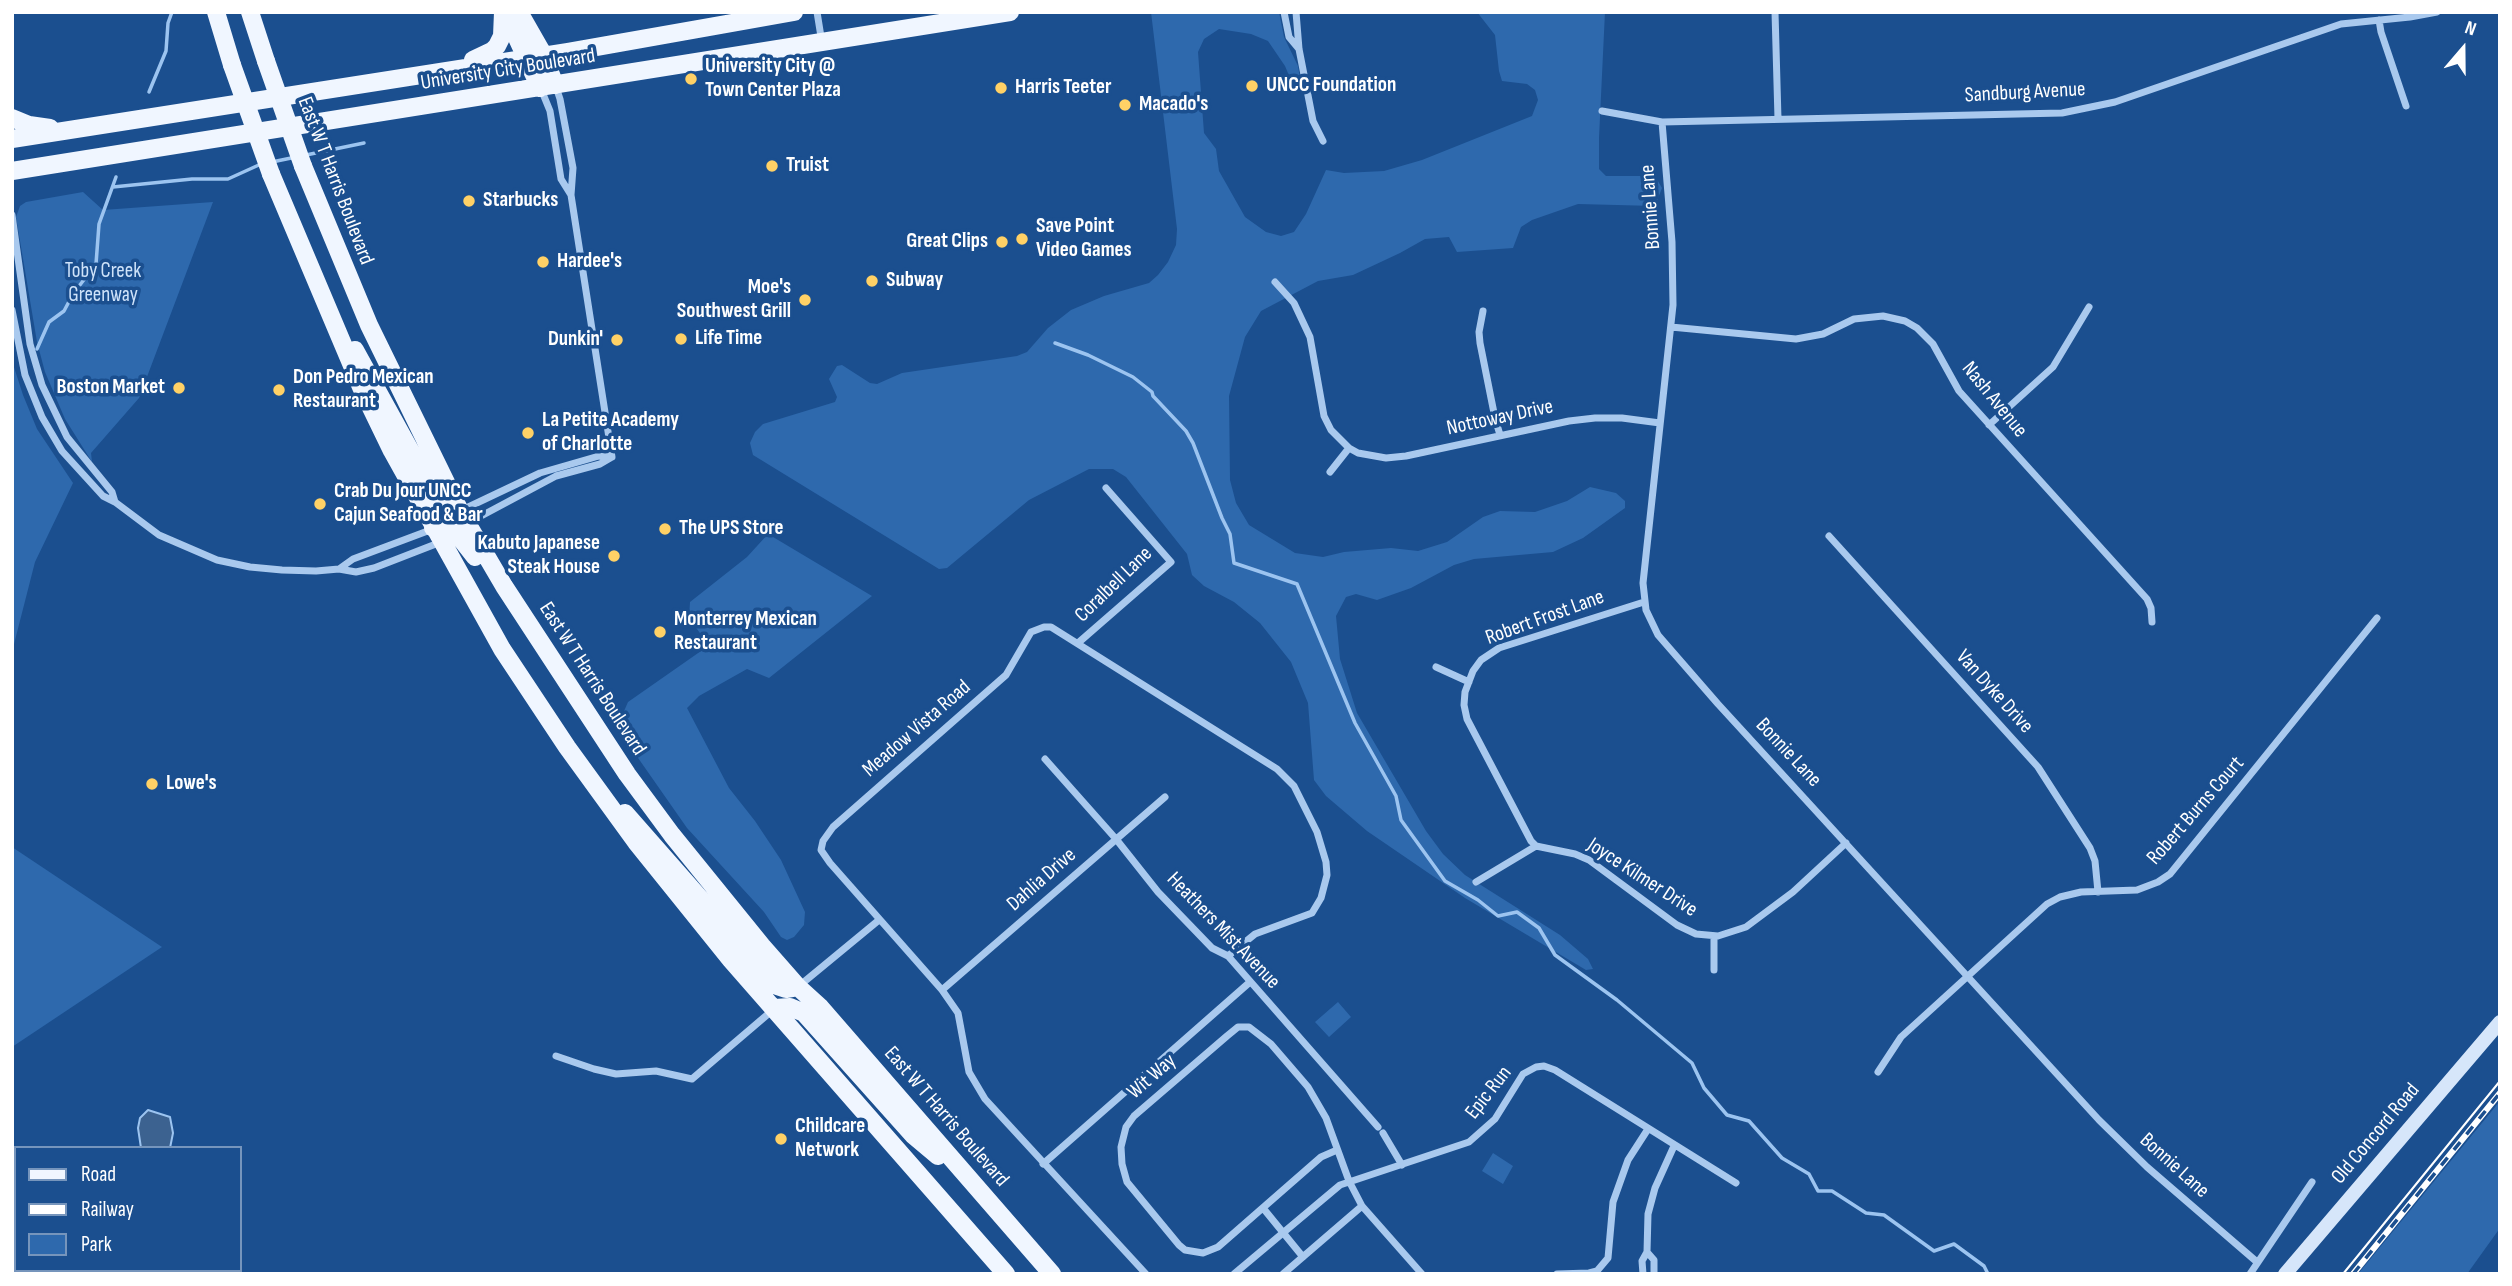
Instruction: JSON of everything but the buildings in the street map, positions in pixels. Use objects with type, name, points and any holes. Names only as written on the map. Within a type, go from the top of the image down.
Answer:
[{"type":"main road","points":[[216,12],[271,174],[361,387],[437,535],[502,649],[592,782],[695,917],[1006,1274]]},
{"type":"main road","name":"East W T Harris Boulevard","points":[[250,12],[303,166],[369,325],[463,516],[504,586],[627,774],[672,835],[798,987],[820,1007],[1052,1274]]},
{"type":"main road","points":[[259,12],[266,61]]},
{"type":"main road","points":[[504,12],[536,56]]},
{"type":"main road","points":[[440,71],[492,51],[502,36],[504,12]]},
{"type":"main road","points":[[519,12],[548,87]]},
{"type":"main road","name":"University City Boulevard","points":[[12,139],[794,12]]},
{"type":"main road","name":"University City Boulevard","points":[[12,171],[1010,12]]},
{"type":"main road","points":[[12,118],[29,125],[71,130]]},
{"type":"main road","points":[[328,310],[366,369],[442,508],[450,516],[463,516]]},
{"type":"main road","points":[[437,535],[446,528],[462,538],[518,627],[555,666]]},
{"type":"main road","points":[[592,782],[636,824],[777,986],[786,989],[798,987]]},
{"type":"main road","points":[[775,1008],[790,1006],[804,1013],[913,1135],[975,1185]]},
{"type":"street","points":[[817,12],[822,44]]},
{"type":"street","points":[[1284,12],[1289,37],[1299,49]]},
{"type":"street","points":[[1296,12],[1299,49],[1313,124],[1323,141]]},
{"type":"street","points":[[1774,12],[1778,119]]},
{"type":"street","name":"Sandburg Avenue","points":[[1602,111],[1662,122],[2076,111],[2115,102],[2341,24],[2437,12]]},
{"type":"street","points":[[2379,20],[2406,106]]},
{"type":"street","points":[[548,87],[561,179],[571,195]]},
{"type":"street","points":[[548,87],[560,99],[573,168],[571,195],[612,457]]},
{"type":"street","name":"Bonnie Lane","points":[[1662,122],[1673,263],[1671,327],[1644,562],[1644,602],[1662,642],[2119,1141],[2257,1262]]},
{"type":"street","points":[[12,215],[30,344],[42,385],[67,437],[87,465],[112,492],[115,502]]},
{"type":"street","points":[[1275,282],[1294,303],[1303,320],[1312,346],[1324,416],[1331,430],[1349,448],[1330,472]]},
{"type":"street","points":[[1989,425],[2053,367],[2089,307]]},
{"type":"street","points":[[12,310],[25,375],[42,417],[62,451],[95,490],[159,534],[218,560],[250,567],[316,571],[362,571],[437,535]]},
{"type":"street","points":[[1483,311],[1480,342],[1500,435]]},
{"type":"street","name":"Nash Avenue","points":[[1671,327],[1796,339],[1823,334],[1854,319],[1868,316],[1898,319],[1917,328],[1933,344],[1959,391],[2147,599],[2152,622]]},
{"type":"street","name":"Nottoway Drive","points":[[1349,448],[1359,453],[1386,458],[1569,421],[1622,418],[1660,423]]},
{"type":"street","points":[[463,516],[540,473],[599,456],[612,457]]},
{"type":"street","points":[[463,516],[483,515],[556,477],[600,464],[612,457]]},
{"type":"street","name":"Coralbell Lane","points":[[1078,643],[1171,562],[1106,488]]},
{"type":"street","points":[[339,569],[353,559],[437,535]]},
{"type":"street","name":"Van Dyke Drive","points":[[1829,536],[2038,766],[2090,848],[2097,868],[2098,892]]},
{"type":"street","name":"Robert Frost Lane","points":[[1469,682],[1481,660],[1499,648],[1644,602]]},
{"type":"street","name":"Robert Burns Court","points":[[1878,1072],[1901,1037],[2047,904],[2067,895],[2137,890],[2170,874],[2377,618]]},
{"type":"street","name":"Meadow Vista Road","points":[[1146,1274],[1043,1164],[975,1086],[963,1049],[958,1013],[942,990],[821,850],[822,841],[831,830],[1006,675],[1031,632],[1044,626],[1051,627],[1277,769],[1294,786],[1300,797],[1317,832],[1326,862],[1327,875],[1321,898],[1312,912],[1255,934],[1228,956]]},
{"type":"street","points":[[1436,667],[1469,682],[1464,705],[1469,725],[1536,846],[1476,882]]},
{"type":"street","name":"Heathers Mist Avenue","points":[[1045,758],[1166,901],[1212,948],[1228,956],[1381,1130],[1402,1165]]},
{"type":"street","name":"Dahlia Drive","points":[[942,990],[1165,797]]},
{"type":"street","name":"Joyce Kilmer Drive","points":[[1536,846],[1575,854],[1589,860],[1677,925],[1696,934],[1714,936],[1746,927],[1793,892],[1846,843]]},
{"type":"street","points":[[798,987],[879,920]]},
{"type":"street","name":"Joyce Kilmer Drive","points":[[1714,936],[1714,970]]},
{"type":"street","points":[[1043,1164],[1250,982]]},
{"type":"street","points":[[556,1056],[616,1074],[656,1071],[692,1079],[775,1008]]},
{"type":"street","name":"Old Concord Road","points":[[2285,1274],[2500,1022]]},
{"type":"street","name":"Wit Way","points":[[1337,1150],[1321,1157],[1219,1247],[1203,1252],[1185,1250],[1127,1182],[1121,1147],[1126,1128],[1134,1116],[1227,1035],[1238,1027],[1249,1027],[1271,1045],[1308,1087],[1326,1118],[1349,1181],[1362,1206],[1422,1274]]},
{"type":"street","name":"Epic Run","points":[[1234,1274],[1339,1185],[1475,1138],[1495,1119],[1523,1074],[1536,1067],[1544,1066],[1555,1070],[1736,1183]]},
{"type":"street","points":[[1557,1274],[1597,1271],[1608,1258],[1613,1202],[1628,1160],[1648,1129]]},
{"type":"street","points":[[1647,1252],[1654,1260],[1654,1272],[1643,1272],[1642,1261],[1647,1252],[1648,1214],[1655,1188],[1674,1146]]},
{"type":"street","points":[[2250,1274],[2312,1182]]},
{"type":"street","points":[[1283,1274],[1362,1206]]},
{"type":"street","points":[[1262,1208],[1303,1257]]},
{"type":"green space","points":[[1151,12],[1279,12],[1284,37],[1298,66],[1302,90],[1295,90],[1285,66],[1268,41],[1251,34],[1219,29],[1204,39],[1198,52],[1204,133],[1216,149],[1219,171],[1245,217],[1266,232],[1281,236],[1294,232],[1306,214],[1326,170],[1344,173],[1384,171],[1422,160],[1532,116],[1538,100],[1535,90],[1527,84],[1502,81],[1495,35],[1477,12],[1605,12],[1599,169],[1606,176],[1655,176],[1662,188],[1655,206],[1578,204],[1532,220],[1521,227],[1513,248],[1457,252],[1449,237],[1425,239],[1353,275],[1318,281],[1261,311],[1245,337],[1229,396],[1230,480],[1236,503],[1249,525],[1295,553],[1323,557],[1344,552],[1391,548],[1418,551],[1447,542],[1483,517],[1500,511],[1535,512],[1567,501],[1590,487],[1616,493],[1625,501],[1625,508],[1583,538],[1553,552],[1474,559],[1454,565],[1411,588],[1377,600],[1356,594],[1346,597],[1336,616],[1340,659],[1357,713],[1426,831],[1443,854],[1465,875],[1560,935],[1588,959],[1593,969],[1586,970],[1465,898],[1367,831],[1326,796],[1314,780],[1308,703],[1291,662],[1260,623],[1234,602],[1204,586],[1192,575],[1187,554],[1126,477],[1113,469],[1089,469],[1029,500],[947,568],[939,569],[753,455],[750,443],[763,424],[835,402],[837,397],[829,379],[837,366],[842,365],[870,383],[877,384],[902,373],[1017,356],[1027,352],[1048,328],[1071,310],[1104,296],[1149,283],[1158,275],[1176,245],[1177,229]]},
{"type":"green space","name":"Toby Creek Greenway","points":[[83,192],[103,210],[213,202],[139,398],[91,453],[92,462],[65,419],[45,372],[37,342],[16,217],[20,206],[26,202]]},
{"type":"green space","points":[[12,361],[37,429],[73,483],[35,562],[12,652]]},
{"type":"green space","points":[[768,534],[872,596],[769,678],[747,669],[699,696],[687,708],[729,788],[781,860],[805,912],[804,925],[794,937],[787,940],[781,937],[764,912],[687,828],[636,755],[621,718],[628,702],[701,651],[705,640],[689,618],[690,602],[747,557]]},
{"type":"green space","points":[[12,847],[162,947],[12,1047]]},
{"type":"green space","points":[[1338,1002],[1351,1017],[1329,1037],[1315,1022]]},
{"type":"green space","points":[[2500,1101],[2500,1228],[2467,1274],[2358,1274]]},
{"type":"green space","points":[[1493,1153],[1513,1166],[1503,1184],[1482,1171]]},
{"type":"shaded area","points":[[148,1110],[170,1117],[173,1133],[170,1146],[141,1146],[138,1128],[140,1118]]},
{"type":"waterway","points":[[149,92],[166,51],[168,23],[172,12]]},
{"type":"waterway","points":[[306,155],[364,143]]},
{"type":"waterway","points":[[272,162],[296,157]]},
{"type":"waterway","points":[[113,187],[192,179],[228,179],[261,164]]},
{"type":"waterway","points":[[37,349],[49,322],[64,311],[73,294],[96,264],[99,224],[116,177]]},
{"type":"waterway","points":[[1055,343],[1088,355],[1133,377],[1152,392],[1193,443],[1230,534],[1234,563],[1297,584],[1355,723],[1396,796],[1401,820],[1445,881],[1478,900],[1498,916],[1517,912],[1539,928],[1555,955],[1617,1000],[1692,1063],[1704,1088],[1727,1115],[1749,1121],[1782,1158],[1809,1174],[1818,1191],[1832,1191],[1866,1213],[1884,1215],[1934,1251],[1954,1244],[1984,1266],[1988,1274]]},
{"type":"tram line","points":[[2343,1274],[2500,1081]]},
{"type":"railway","points":[[2353,1274],[2500,1093]]},
{"type":"place","name":"University City @ Town Center Plaza","points":[[691,79]]},
{"type":"place","name":"UNCC Foundation","points":[[1252,86]]},
{"type":"place","name":"Harris Teeter","points":[[1001,88]]},
{"type":"place","name":"Macado's","points":[[1125,105]]},
{"type":"place","name":"Truist","points":[[772,166]]},
{"type":"place","name":"Starbucks","points":[[469,201]]},
{"type":"place","name":"Save Point Video Games","points":[[1022,239]]},
{"type":"place","name":"Great Clips","points":[[1002,242]]},
{"type":"place","name":"Hardee's","points":[[543,262]]},
{"type":"place","name":"Subway","points":[[872,281]]},
{"type":"place","name":"Moe's Southwest Grill","points":[[805,300]]},
{"type":"place","name":"Life Time","points":[[681,339]]},
{"type":"place","name":"Dunkin'","points":[[617,340]]},
{"type":"place","name":"Boston Market","points":[[179,388]]},
{"type":"place","name":"Don Pedro Mexican Restaurant","points":[[279,390]]},
{"type":"place","name":"La Petite Academy of Charlotte","points":[[528,433]]},
{"type":"place","name":"Crab Du Jour UNCC Cajun Seafood & Bar","points":[[320,504]]},
{"type":"place","name":"The UPS Store","points":[[665,529]]},
{"type":"place","name":"Kabuto Japanese Steak House","points":[[614,556]]},
{"type":"place","name":"Monterrey Mexican Restaurant","points":[[660,632]]},
{"type":"place","name":"Lowe's","points":[[152,784]]},
{"type":"place","name":"Childcare Network","points":[[781,1139]]}]
